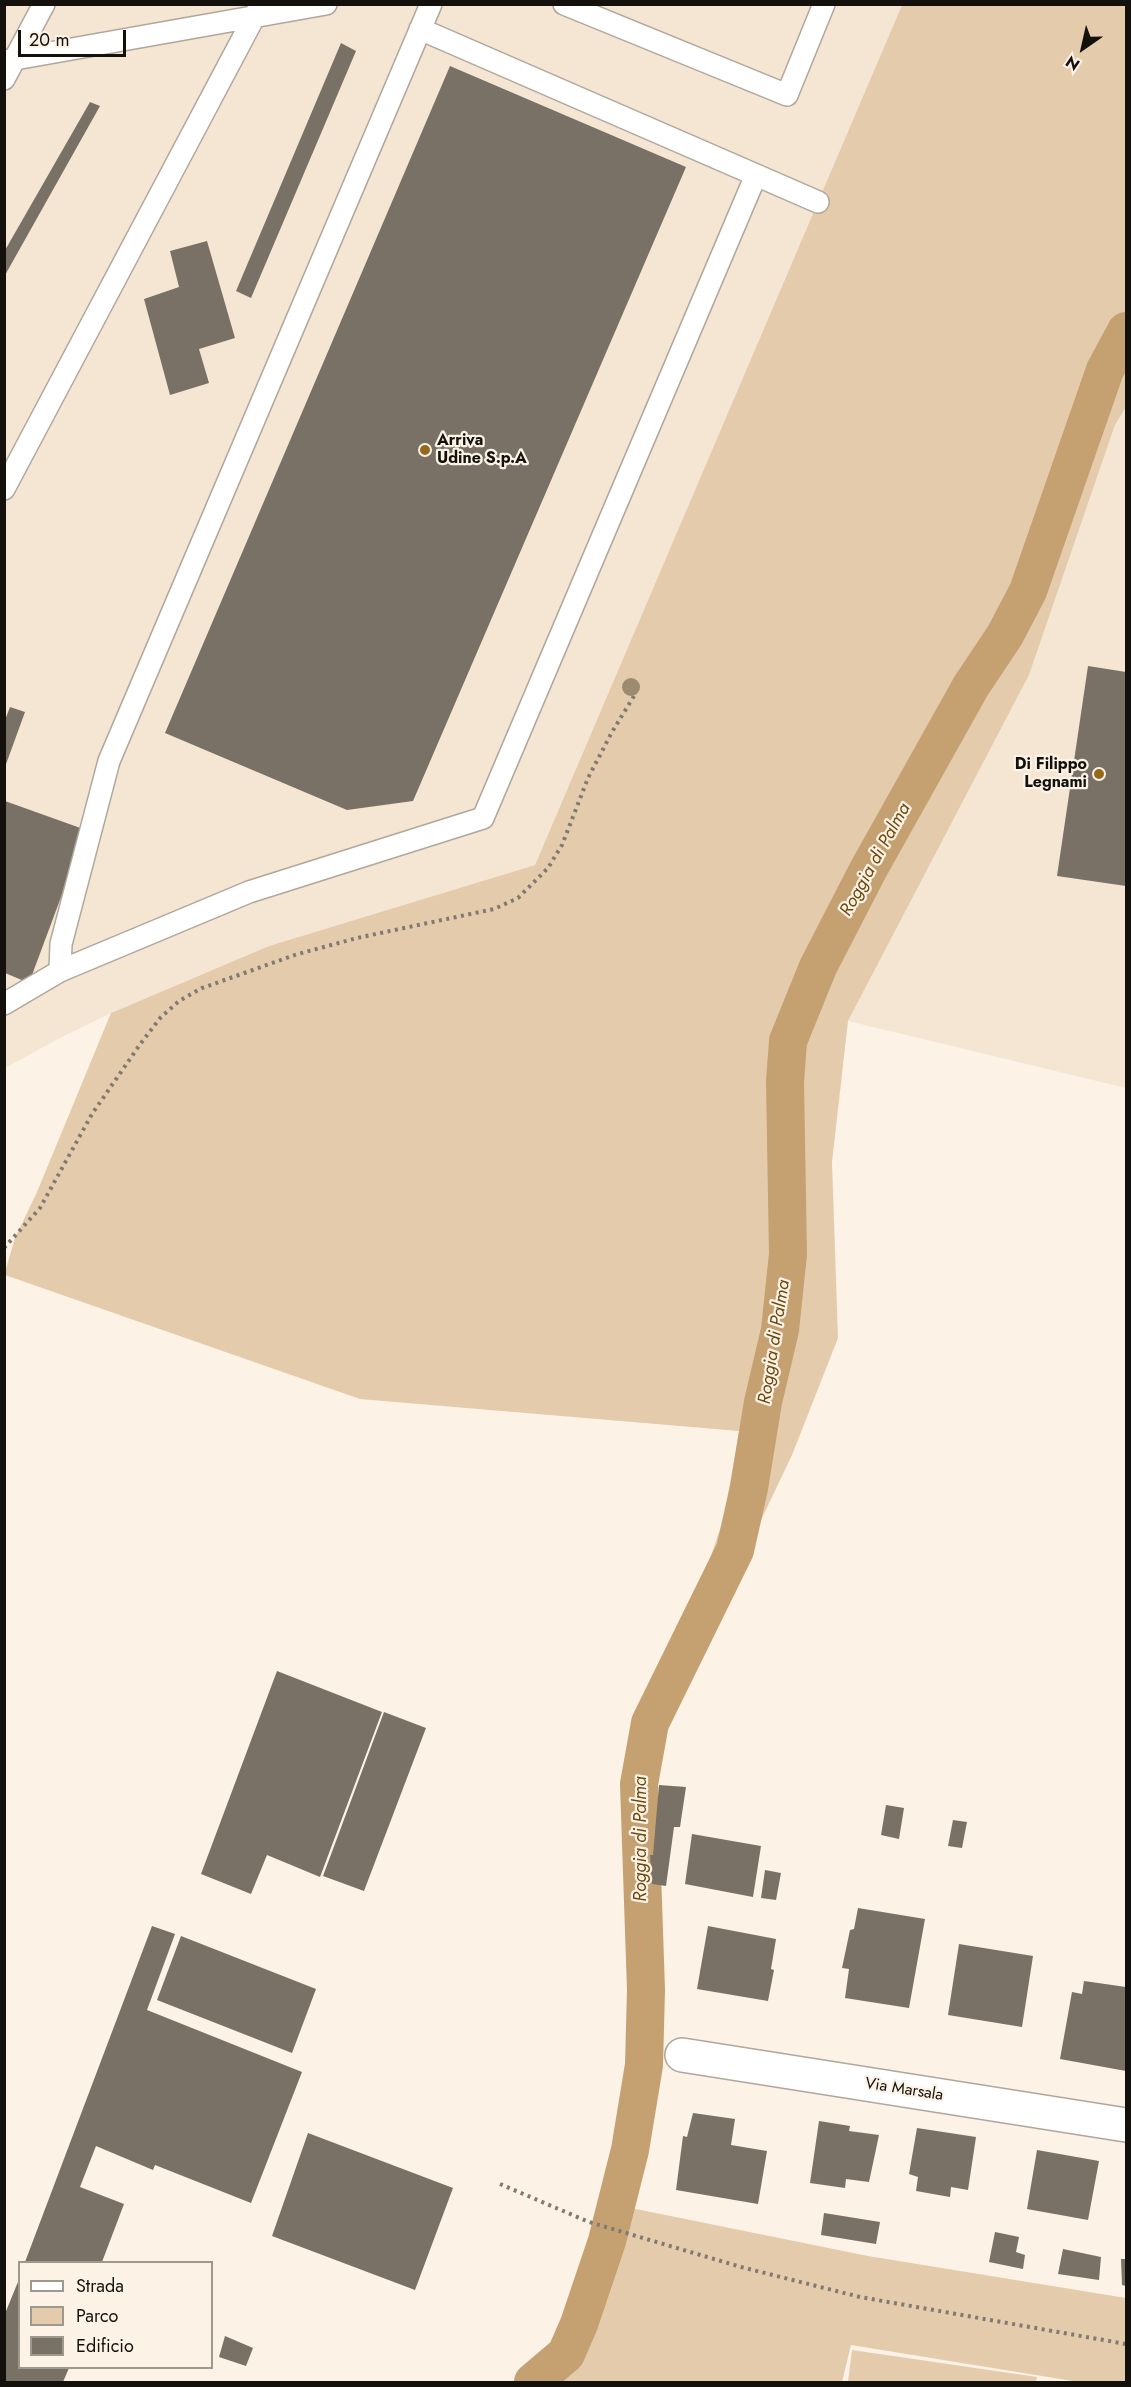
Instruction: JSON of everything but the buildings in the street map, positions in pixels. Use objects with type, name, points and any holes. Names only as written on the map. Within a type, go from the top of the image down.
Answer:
[{"type":"street","name":"Via Marsala","points":[[682,2055],[1126,2125]]},
{"type":"lane","points":[[4,79],[10,60],[44,4]]},
{"type":"lane","points":[[10,60],[257,12],[326,4]]},
{"type":"lane","points":[[60,971],[61,944],[109,760],[431,4]]},
{"type":"lane","points":[[564,4],[787,94],[824,4]]},
{"type":"lane","points":[[4,489],[257,12]]},
{"type":"lane","points":[[420,29],[818,202]]},
{"type":"lane","points":[[4,1004],[60,971],[249,892],[483,818],[756,175]]},
{"type":"path","points":[[4,1248],[40,1208],[92,1114],[141,1043],[161,1017],[179,1001],[202,988],[298,954],[357,938],[494,909],[518,898],[548,868],[562,845],[588,778],[634,696]]},
{"type":"path","points":[[500,2184],[589,2222],[741,2267],[860,2297],[1126,2344]]},
{"type":"shaded area","points":[[5,5],[902,5],[535,865],[269,946],[111,1013],[5,1068]]},
{"type":"shaded area","points":[[1126,407],[1126,1088],[848,1021],[1029,675],[1115,425]]},
{"type":"green space","points":[[902,5],[1126,5],[1126,407],[1115,425],[1029,675],[848,1021],[832,1162],[838,1338],[792,1455],[743,1558],[707,1567],[724,1518],[739,1431],[360,1399],[5,1275],[5,1272],[15,1238],[37,1192],[111,1013],[269,946],[535,865]]},
{"type":"green space","points":[[631,2208],[868,2256],[1126,2298],[1126,2382],[1079,2382],[851,2345],[842,2382],[548,2382],[572,2358]]},
{"type":"green space","points":[[852,2350],[1037,2377],[1036,2382],[848,2382]]},
{"type":"waterway","name":"Roggia di Palma","points":[[533,2382],[566,2354],[579,2324],[607,2241],[630,2150],[644,2065],[646,1990],[639,1784],[650,1723],[735,1550],[749,1488],[763,1402],[780,1330],[788,1254],[785,1082],[788,1041],[818,967],[868,870],[971,686],[1005,635],[1028,591],[1105,370],[1126,331]]},
{"type":"place","name":"Arriva Udine S.p.A","points":[[425,450]]},
{"type":"place","name":"Di Filippo Legnami","points":[[1099,774]]}]
